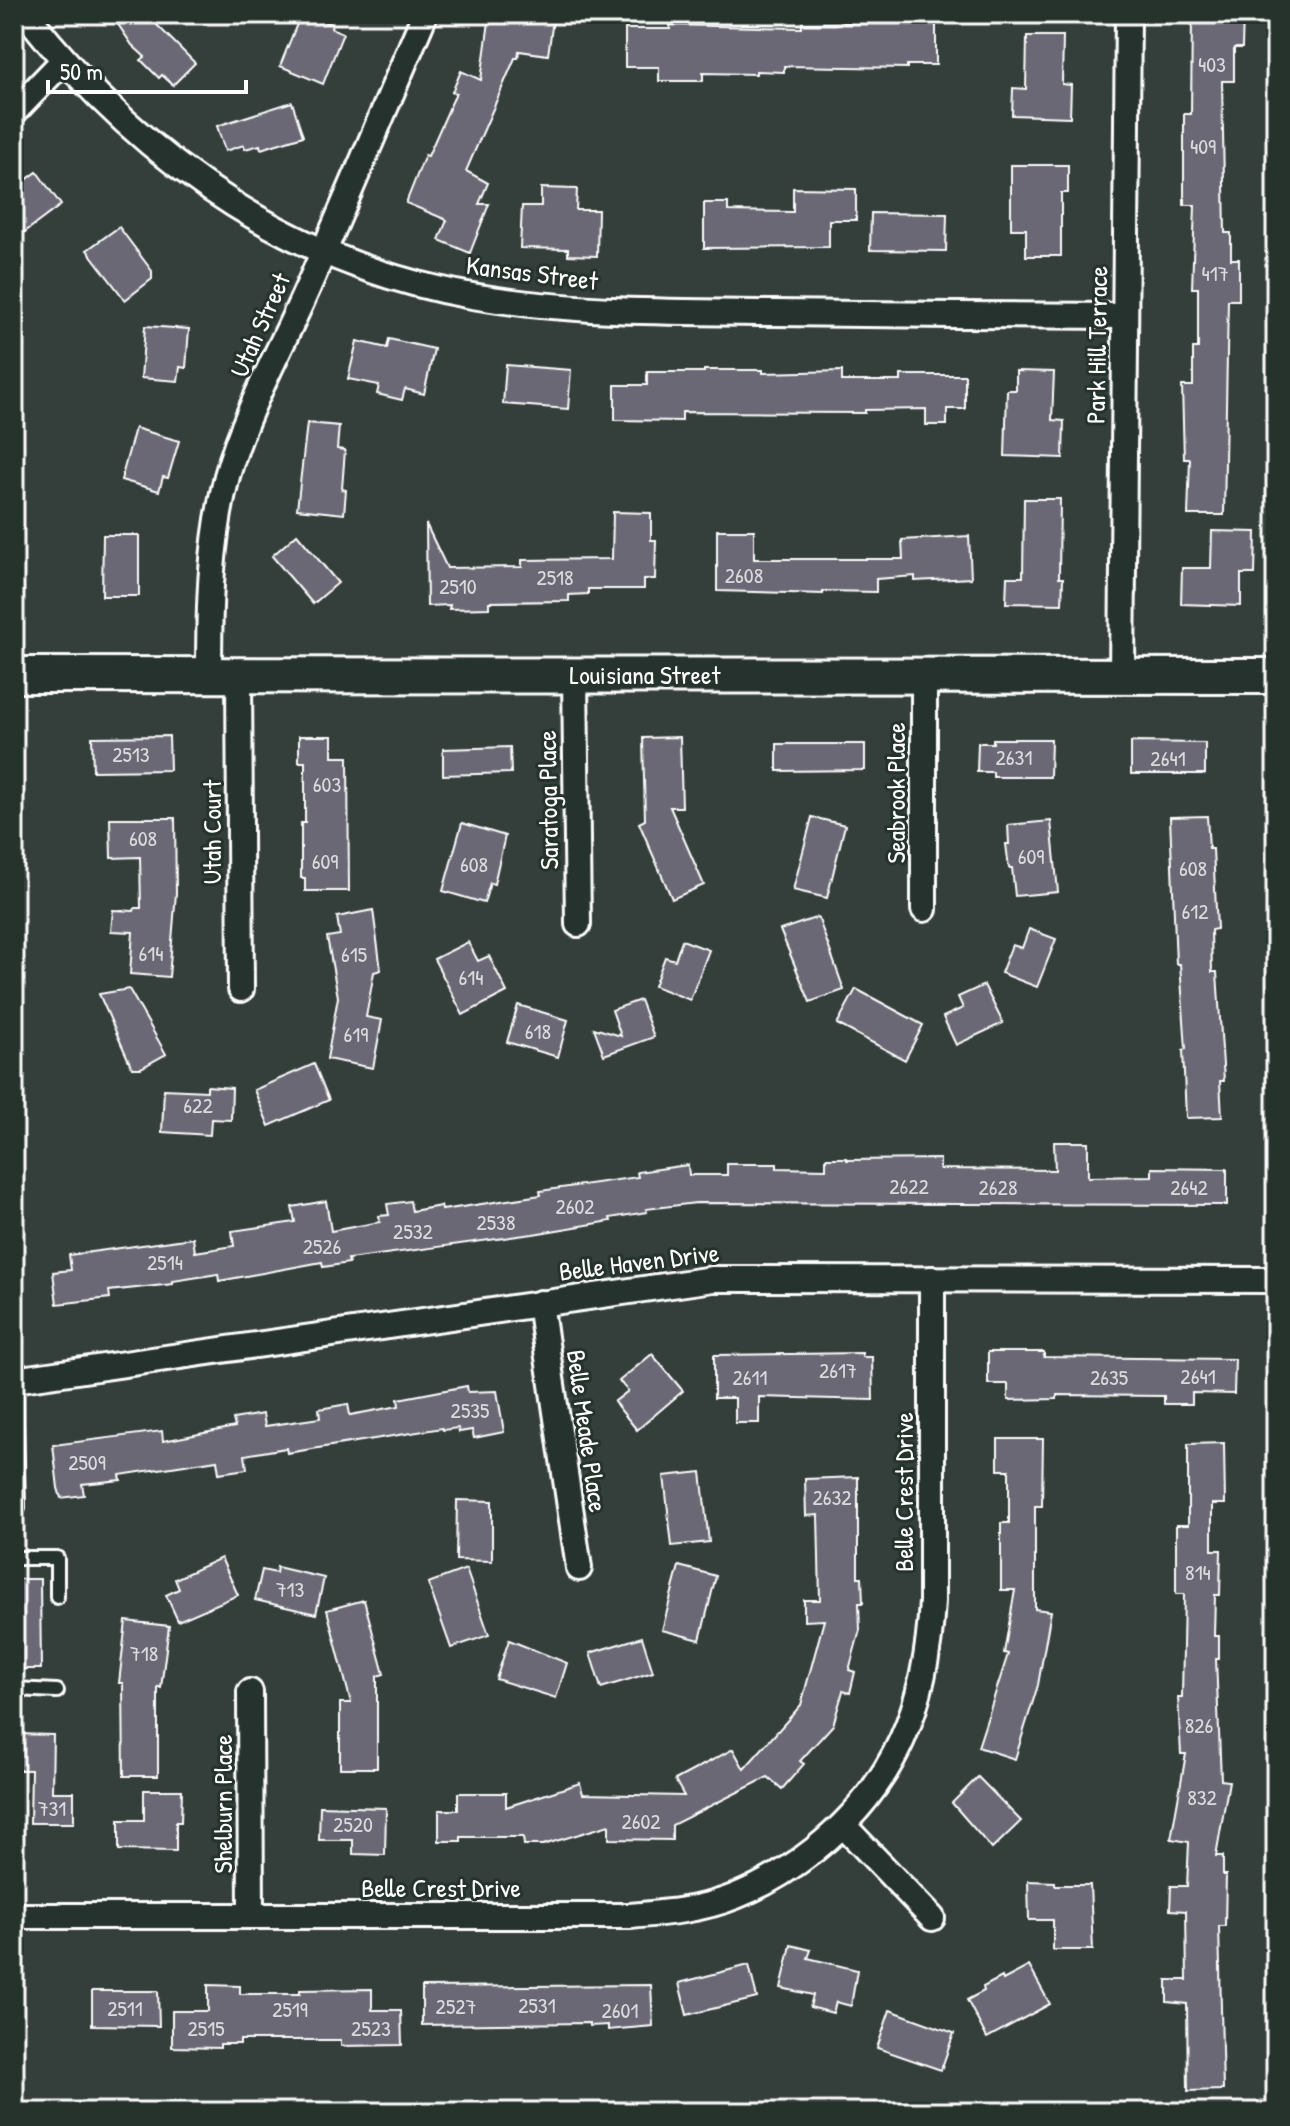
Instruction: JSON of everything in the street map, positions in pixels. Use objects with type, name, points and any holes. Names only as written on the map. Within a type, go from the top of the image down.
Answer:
[{"type":"main road","name":"Louisiana Street","points":[[14,675],[1276,676]]},
{"type":"street","name":"Kansas Street","points":[[26,14],[63,61],[133,130],[188,175],[248,214],[323,252],[387,275],[496,300],[577,309],[1125,316]]},
{"type":"street","name":"Utah Street","points":[[224,675],[211,569],[228,475],[241,435],[425,14]]},
{"type":"street","name":"Park Hill Terrace","points":[[1122,676],[1128,14]]},
{"type":"street","points":[[14,112],[63,61]]},
{"type":"street","name":"Utah Court","points":[[224,675],[241,989]]},
{"type":"street","name":"Saratoga Place","points":[[575,675],[578,924]]},
{"type":"street","name":"Seabrook Place","points":[[924,676],[924,909]]},
{"type":"street","name":"Belle Haven Drive","points":[[14,1380],[713,1279],[1276,1280]]},
{"type":"street","name":"Belle Crest Drive","points":[[14,1916],[629,1916],[667,1913],[734,1897],[770,1880],[844,1826],[887,1772],[908,1724],[929,1651],[932,1601],[932,1279]]},
{"type":"street","name":"Belle Meade Place","points":[[540,1303],[579,1568]]},
{"type":"street","name":"Shelburn Place","points":[[250,1692],[251,1916]]},
{"type":"street","points":[[844,1826],[932,1918]]},
{"type":"lane","points":[[14,1380],[18,1508]]},
{"type":"lane","points":[[14,1558],[57,1558],[57,1597]]},
{"type":"lane","points":[[14,1689],[57,1691]]},
{"type":"building","points":[[111,14],[146,14],[195,63],[173,85],[162,75],[159,78],[141,60],[145,57],[132,45]]},
{"type":"building","points":[[301,14],[332,24],[331,28],[343,33],[323,84],[280,66]]},
{"type":"building","points":[[490,14],[553,20],[548,55],[519,51],[466,171],[488,183],[479,204],[489,204],[470,253],[439,240],[447,220],[406,203],[425,155],[428,156],[456,93],[452,92],[461,71],[481,80]]},
{"type":"building","points":[[1192,14],[1243,14],[1242,48],[1234,48],[1234,81],[1222,81],[1225,233],[1231,233],[1231,259],[1239,259],[1239,300],[1228,300],[1224,515],[1188,515],[1190,459],[1184,459],[1182,386],[1193,386],[1193,348],[1198,348],[1198,288],[1192,288],[1195,205],[1184,205],[1184,114],[1191,114]]},
{"type":"building","points":[[936,22],[936,65],[907,65],[907,68],[784,66],[784,72],[703,73],[703,81],[659,81],[659,67],[625,67],[625,29],[670,29],[670,25],[802,28],[802,23]]},
{"type":"building","points":[[1027,36],[1063,36],[1062,84],[1071,85],[1070,117],[1012,115],[1013,88],[1026,89]]},
{"type":"building","points":[[292,102],[303,136],[261,149],[260,145],[245,149],[244,145],[225,151],[217,126]]},
{"type":"building","points":[[1011,165],[1068,165],[1068,193],[1061,193],[1061,256],[1026,256],[1026,229],[1011,229]]},
{"type":"building","points":[[37,172],[61,205],[14,240],[14,189]]},
{"type":"building","points":[[541,188],[577,189],[576,210],[598,210],[597,256],[568,255],[568,249],[520,248],[522,206],[541,206]]},
{"type":"building","points":[[793,188],[856,189],[856,220],[829,220],[829,247],[704,248],[704,203],[728,203],[728,211],[793,212]]},
{"type":"building","points":[[871,213],[947,214],[946,251],[870,250]]},
{"type":"building","points":[[119,227],[152,271],[152,279],[125,300],[87,250]]},
{"type":"building","points":[[145,326],[189,329],[186,368],[180,367],[178,381],[141,378]]},
{"type":"building","points":[[389,339],[434,349],[424,394],[405,389],[402,400],[377,394],[379,385],[348,379],[357,341],[387,348]]},
{"type":"building","points":[[506,365],[571,370],[568,409],[503,404]]},
{"type":"building","points":[[763,370],[763,373],[842,371],[842,381],[901,381],[901,375],[965,375],[965,409],[947,409],[947,425],[926,425],[926,409],[865,410],[865,413],[682,412],[682,421],[615,420],[615,385],[647,385],[647,372]]},
{"type":"building","points":[[1016,371],[1054,372],[1052,420],[1064,421],[1063,458],[1005,456],[1007,390],[1016,390]]},
{"type":"building","points":[[307,423],[339,426],[337,449],[345,450],[344,514],[297,509]]},
{"type":"building","points":[[135,428],[179,441],[168,478],[163,477],[159,491],[121,480]]},
{"type":"building","points":[[1024,499],[1060,499],[1059,578],[1063,578],[1062,604],[1006,603],[1007,577],[1023,577]]},
{"type":"building","points":[[613,512],[651,513],[651,540],[656,540],[655,579],[644,579],[644,589],[588,589],[588,594],[569,595],[569,601],[489,602],[489,608],[427,606],[426,524],[447,568],[522,567],[522,560],[612,559]]},
{"type":"building","points":[[717,530],[754,530],[754,559],[903,559],[902,540],[969,536],[971,578],[915,581],[915,576],[876,579],[876,592],[717,591]]},
{"type":"building","points":[[1212,531],[1256,532],[1255,574],[1241,574],[1241,606],[1181,604],[1182,568],[1211,568]]},
{"type":"building","points":[[297,534],[338,583],[313,604],[272,556]]},
{"type":"building","points":[[103,535],[139,535],[139,596],[102,596]]},
{"type":"building","points":[[169,736],[170,770],[93,771],[92,737]]},
{"type":"building","points":[[299,736],[332,736],[332,757],[348,757],[349,891],[305,891],[305,878],[301,878],[301,823],[305,823],[305,762],[299,762]]},
{"type":"building","points":[[680,737],[682,807],[670,807],[704,885],[672,899],[639,823],[645,820],[643,738]]},
{"type":"building","points":[[993,739],[1051,739],[1050,777],[993,777],[993,772],[977,772],[978,743],[993,743]]},
{"type":"building","points":[[1131,742],[1205,743],[1205,774],[1131,774]]},
{"type":"building","points":[[777,744],[865,744],[865,770],[777,771]]},
{"type":"building","points":[[510,747],[511,773],[443,775],[443,749]]},
{"type":"building","points":[[1207,816],[1209,849],[1213,849],[1217,929],[1211,930],[1212,972],[1217,972],[1224,1081],[1220,1081],[1222,1117],[1186,1118],[1183,1050],[1186,1049],[1180,964],[1176,964],[1170,817]]},
{"type":"building","points":[[812,817],[845,825],[827,898],[793,890]]},
{"type":"building","points":[[110,818],[175,818],[176,893],[169,977],[130,974],[133,932],[111,931],[113,910],[134,911],[141,908],[140,857],[111,858]]},
{"type":"building","points":[[1051,821],[1058,892],[1015,896],[1006,844],[1009,844],[1008,825]]},
{"type":"building","points":[[462,823],[505,836],[494,884],[490,883],[484,903],[443,891]]},
{"type":"building","points":[[373,910],[381,970],[374,972],[366,1017],[382,1020],[373,1068],[327,1059],[338,997],[327,937],[340,935],[337,917]]},
{"type":"building","points":[[818,917],[844,990],[810,1002],[780,930]]},
{"type":"building","points":[[1029,929],[1056,939],[1037,987],[1001,973],[1012,945],[1022,948]]},
{"type":"building","points":[[682,940],[709,950],[690,1000],[654,986],[665,957],[675,960]]},
{"type":"building","points":[[468,942],[478,961],[489,956],[507,992],[463,1015],[434,959]]},
{"type":"building","points":[[984,985],[1003,1023],[956,1045],[943,1017],[963,1008],[958,997]]},
{"type":"building","points":[[129,989],[166,1054],[141,1068],[132,1068],[99,994]]},
{"type":"building","points":[[856,989],[923,1025],[905,1060],[837,1024]]},
{"type":"building","points":[[640,1000],[654,1037],[604,1055],[594,1028],[621,1036],[612,1010]]},
{"type":"building","points":[[518,1005],[568,1020],[558,1057],[507,1042]]},
{"type":"building","points":[[314,1064],[329,1100],[269,1126],[254,1090]]},
{"type":"building","points":[[207,1086],[232,1088],[231,1120],[211,1119],[210,1135],[162,1132],[164,1089],[207,1091]]},
{"type":"building","points":[[1054,1142],[1088,1142],[1088,1177],[1152,1176],[1152,1168],[1227,1169],[1227,1205],[696,1203],[646,1209],[647,1212],[610,1218],[611,1221],[533,1234],[348,1259],[349,1263],[323,1267],[322,1262],[219,1281],[218,1274],[173,1281],[173,1284],[109,1291],[110,1298],[57,1304],[53,1272],[71,1270],[69,1255],[193,1238],[195,1252],[234,1246],[232,1231],[295,1222],[292,1207],[326,1201],[331,1231],[380,1222],[379,1216],[389,1215],[387,1204],[410,1201],[412,1211],[441,1206],[442,1210],[541,1195],[540,1191],[638,1177],[637,1172],[688,1165],[689,1175],[727,1175],[727,1164],[777,1164],[777,1168],[826,1169],[826,1158],[940,1159],[940,1169],[1055,1170]]},
{"type":"building","points":[[988,1352],[1044,1352],[1044,1357],[1235,1359],[1234,1394],[1192,1393],[1192,1404],[1164,1404],[1164,1396],[1057,1395],[1057,1399],[1008,1400],[1008,1384],[988,1384]]},
{"type":"building","points":[[862,1353],[862,1357],[872,1357],[873,1400],[759,1397],[759,1423],[735,1423],[735,1398],[714,1398],[714,1355]]},
{"type":"building","points":[[652,1354],[683,1391],[637,1430],[614,1402],[628,1391],[619,1381]]},
{"type":"building","points":[[467,1386],[468,1392],[497,1391],[504,1432],[474,1438],[472,1430],[459,1432],[458,1428],[442,1428],[287,1453],[286,1448],[245,1455],[247,1469],[219,1473],[217,1460],[120,1475],[121,1480],[82,1484],[84,1495],[61,1498],[58,1488],[53,1445],[162,1431],[163,1441],[235,1427],[233,1419],[263,1414],[265,1426],[320,1418],[319,1409],[348,1404],[350,1415],[399,1406],[398,1399]]},
{"type":"building","points":[[998,1439],[1043,1439],[1042,1506],[1035,1506],[1035,1609],[1051,1611],[1038,1685],[1015,1759],[978,1747],[1008,1654],[1004,1653],[1015,1590],[1001,1590],[1001,1523],[1009,1523],[1009,1470],[998,1470]]},
{"type":"building","points":[[1224,1443],[1225,1504],[1212,1504],[1212,1550],[1221,1550],[1220,1595],[1215,1595],[1214,1636],[1219,1636],[1219,1659],[1216,1659],[1221,1780],[1229,1781],[1216,1856],[1223,1856],[1223,1875],[1226,1875],[1225,1926],[1219,1926],[1223,2090],[1188,2091],[1187,2004],[1167,2002],[1167,1980],[1187,1980],[1186,1911],[1170,1910],[1171,1886],[1187,1886],[1189,1842],[1171,1839],[1186,1754],[1181,1754],[1178,1697],[1182,1697],[1184,1594],[1176,1594],[1176,1525],[1188,1525],[1188,1444]]},
{"type":"building","points":[[701,1472],[709,1542],[672,1546],[664,1476]]},
{"type":"building","points":[[858,1477],[858,1577],[862,1577],[863,1603],[859,1603],[860,1630],[849,1670],[855,1672],[850,1693],[843,1691],[833,1725],[800,1761],[804,1764],[782,1789],[768,1777],[672,1825],[672,1840],[609,1839],[609,1825],[543,1845],[524,1845],[523,1837],[461,1837],[461,1841],[439,1841],[439,1810],[458,1810],[458,1793],[506,1793],[506,1807],[580,1783],[583,1794],[684,1796],[675,1780],[733,1749],[744,1769],[801,1705],[824,1620],[804,1621],[804,1600],[820,1600],[818,1515],[806,1516],[805,1479]]},
{"type":"building","points":[[457,1500],[492,1501],[492,1561],[456,1560]]},
{"type":"building","points":[[221,1558],[238,1595],[178,1621],[166,1595],[179,1589],[175,1579]]},
{"type":"building","points":[[679,1566],[716,1576],[700,1640],[662,1630]]},
{"type":"building","points":[[277,1567],[324,1578],[316,1614],[255,1600],[262,1570],[276,1573]]},
{"type":"building","points":[[466,1569],[489,1635],[451,1648],[428,1583]]},
{"type":"building","points":[[14,1579],[40,1579],[41,1669],[14,1669]]},
{"type":"building","points":[[364,1600],[384,1674],[377,1676],[377,1768],[340,1768],[340,1703],[351,1703],[327,1610]]},
{"type":"building","points":[[126,1621],[169,1626],[161,1688],[158,1687],[158,1776],[124,1776],[123,1683],[119,1683]]},
{"type":"building","points":[[642,1637],[653,1672],[601,1688],[590,1653]]},
{"type":"building","points":[[509,1640],[567,1663],[556,1698],[496,1679]]},
{"type":"building","points":[[14,1734],[53,1735],[52,1792],[74,1792],[74,1823],[30,1823],[31,1770],[14,1770]]},
{"type":"building","points":[[978,1777],[1021,1821],[992,1849],[952,1803]]},
{"type":"building","points":[[144,1790],[182,1790],[181,1822],[176,1822],[176,1851],[119,1850],[119,1820],[144,1820]]},
{"type":"building","points":[[320,1806],[386,1808],[385,1855],[353,1854],[353,1840],[319,1840]]},
{"type":"building","points":[[1028,1881],[1090,1885],[1093,1950],[1053,1950],[1053,1920],[1029,1920]]},
{"type":"building","points":[[791,1945],[811,1950],[808,1958],[857,1970],[851,2006],[836,2002],[833,2013],[810,2007],[813,1995],[781,1988]]},
{"type":"building","points":[[749,1965],[757,1998],[687,2015],[679,1983]]},
{"type":"building","points":[[1029,1966],[1050,2004],[987,2038],[967,2000],[984,1991],[983,1987]]},
{"type":"building","points":[[208,1985],[240,1986],[240,1994],[372,1989],[372,2010],[401,2010],[402,2045],[341,2046],[341,2040],[240,2040],[240,2044],[220,2044],[220,2048],[172,2047],[172,2011],[208,2011]]},
{"type":"building","points":[[651,1985],[653,2026],[608,2030],[608,2025],[589,2026],[589,2023],[422,2025],[422,1987]]},
{"type":"building","points":[[92,1991],[158,1991],[159,2026],[92,2025]]},
{"type":"building","points":[[890,2010],[954,2033],[941,2070],[877,2048]]}]
